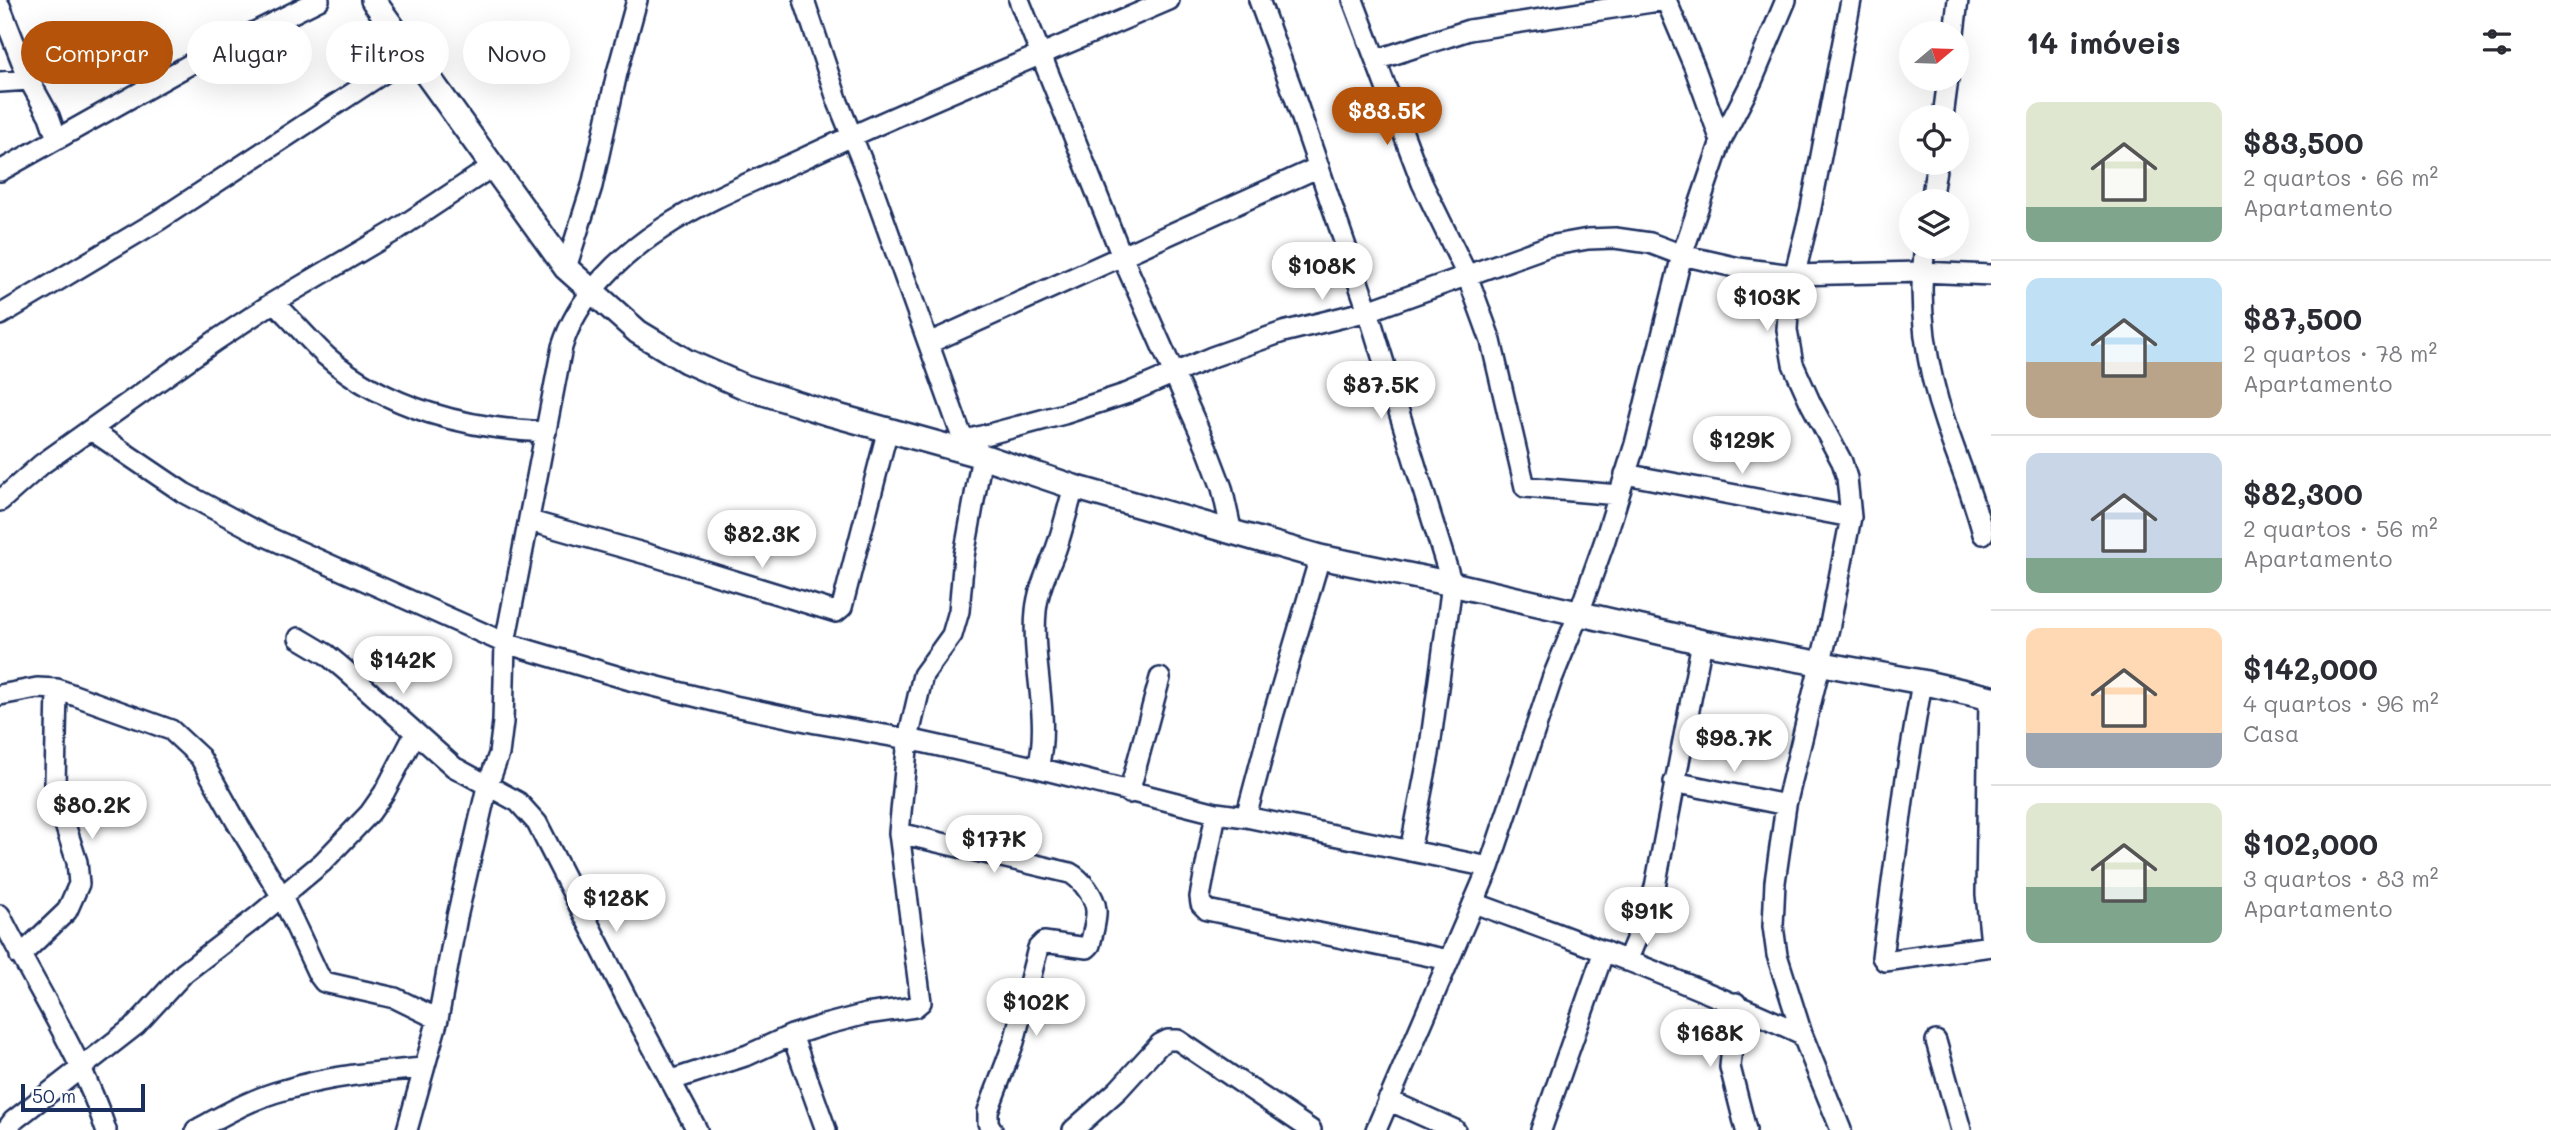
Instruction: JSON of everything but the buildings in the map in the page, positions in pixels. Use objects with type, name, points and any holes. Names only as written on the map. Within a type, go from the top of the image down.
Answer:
[{"type":"street","points":[[0,171],[196,61],[319,0]]},
{"type":"street","points":[[373,0],[388,21]]},
{"type":"street","points":[[566,268],[592,186],[617,74],[638,0]]},
{"type":"street","points":[[672,1080],[748,1055],[792,1035],[866,1014],[915,1007],[920,1002],[899,833],[908,739],[923,675],[952,635],[959,611],[971,450],[929,343],[804,0]]},
{"type":"street","points":[[1019,0],[1121,254],[1222,488],[1232,533]]},
{"type":"street","points":[[407,1130],[438,1019],[457,916],[487,787],[499,754],[503,722],[505,643],[568,328],[592,291],[621,260],[662,229],[694,210],[852,135],[1169,0]]},
{"type":"street","points":[[1259,0],[1367,311],[1452,584],[1429,754],[1410,851]]},
{"type":"street","points":[[1353,0],[1422,183],[1467,275],[1491,341],[1525,487],[1618,495]]},
{"type":"street","points":[[1376,60],[1469,30],[1665,0],[1694,66],[1721,141]]},
{"type":"street","points":[[1376,1130],[1489,867],[1552,679],[1579,613],[1635,444],[1682,255],[1721,141],[1752,81],[1786,0]]},
{"type":"street","points":[[1841,1130],[1802,1034],[1777,955],[1773,926],[1775,882],[1786,805],[1830,624],[1851,517],[1847,478],[1842,462],[1811,404],[1791,355],[1787,330],[1793,275],[1810,213],[1851,0]]},
{"type":"street","points":[[1955,21],[1958,0]]},
{"type":"street","points":[[0,6],[21,60]]},
{"type":"street","points":[[0,82],[21,81]]},
{"type":"street","points":[[31,84],[57,139]]},
{"type":"street","points":[[0,315],[159,220],[367,84]]},
{"type":"street","points":[[432,84],[566,268],[638,332],[686,361],[745,387],[971,450],[1073,487],[1320,557],[1452,584],[1702,642],[1922,682],[1990,697],[1986,894],[1991,945],[1885,961],[1882,957],[1922,682]]},
{"type":"street","points":[[0,500],[42,464],[215,341],[274,302],[395,231],[493,166]]},
{"type":"street","points":[[929,343],[1121,254],[1319,167]]},
{"type":"street","points":[[971,450],[1283,332],[1367,311],[1549,246],[1588,239],[1615,238],[1650,243],[1682,255],[1740,268],[1793,275],[1921,272],[1991,275]]},
{"type":"street","points":[[1923,259],[1921,272],[1932,378],[1944,421],[1974,498],[1983,534]]},
{"type":"street","points":[[274,302],[327,356],[358,379],[389,396],[425,412],[469,423],[506,430],[546,432]]},
{"type":"street","points":[[530,522],[650,555],[836,612],[842,607],[888,429]]},
{"type":"street","points":[[90,430],[184,493],[263,535],[505,643],[590,669],[718,702],[908,739],[1038,768],[1216,813],[1489,867]]},
{"type":"street","points":[[1625,474],[1851,517]]},
{"type":"street","points":[[1038,768],[1043,748],[1035,642],[1036,610],[1073,487]]},
{"type":"street","points":[[1246,817],[1320,557]]},
{"type":"street","points":[[299,638],[326,654],[454,767],[518,802],[537,823],[697,1130]]},
{"type":"street","points":[[1628,961],[1655,887],[1702,642]]},
{"type":"street","points":[[1129,793],[1160,678]]},
{"type":"street","points":[[0,695],[37,688],[57,689],[171,730],[200,757],[282,897],[324,982],[395,998],[438,1019]]},
{"type":"street","points":[[20,956],[66,911],[79,884],[77,862],[59,806],[55,784],[57,689]]},
{"type":"street","points":[[6,1130],[13,1121],[136,1025],[184,973],[323,862],[370,813],[384,793],[415,734]]},
{"type":"street","points":[[1674,782],[1786,805]]},
{"type":"street","points":[[1216,813],[1200,897],[1201,904],[1207,910],[1449,960]]},
{"type":"street","points":[[899,833],[1070,873],[1079,878],[1085,886],[1096,909],[1090,945],[1087,948],[1044,942],[1038,948],[1014,1042],[988,1111],[988,1123],[992,1130]]},
{"type":"street","points":[[1474,903],[1735,1003],[1802,1034]]},
{"type":"street","points":[[0,915],[81,1067],[106,1130]]},
{"type":"street","points":[[1541,1130],[1604,951]]},
{"type":"street","points":[[1735,1003],[1730,1067],[1746,1130]]},
{"type":"street","points":[[792,1035],[826,1130]]},
{"type":"street","points":[[1073,1130],[1118,1090],[1160,1044],[1168,1040],[1178,1040],[1311,1130]]},
{"type":"street","points":[[1936,1041],[1961,1130]]},
{"type":"street","points":[[196,1130],[281,1090],[324,1080],[423,1068]]},
{"type":"street","points":[[1388,1100],[1455,1130]]}]
